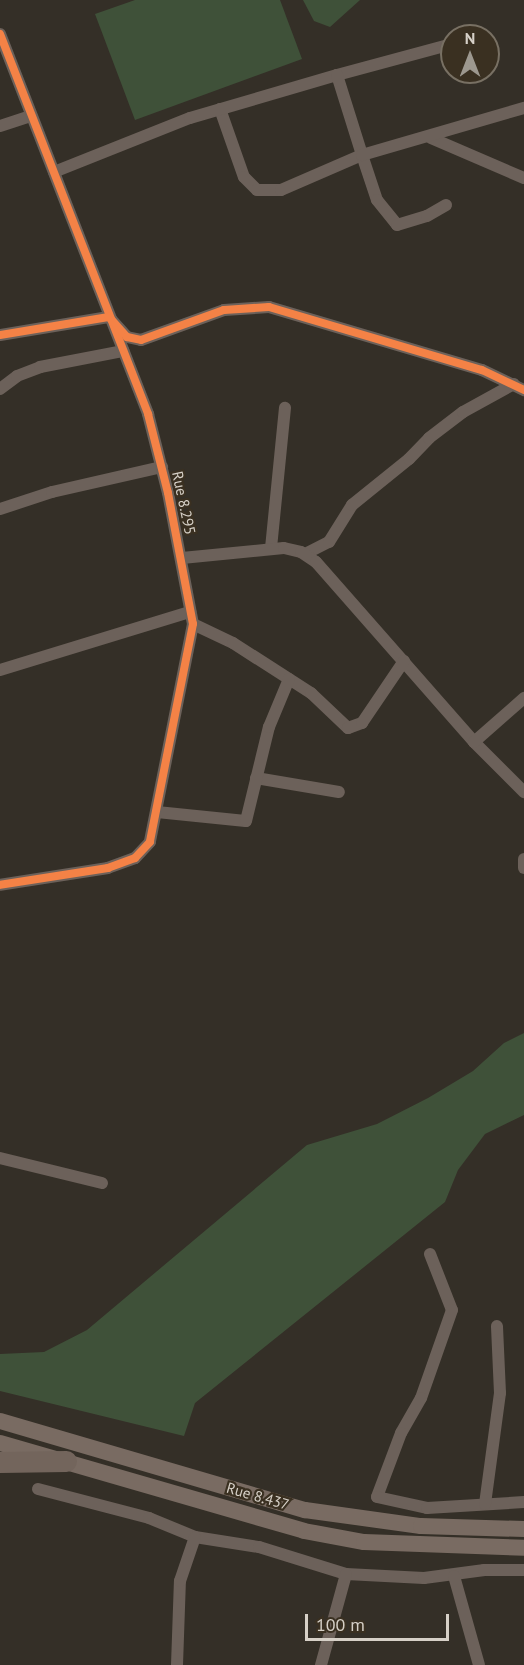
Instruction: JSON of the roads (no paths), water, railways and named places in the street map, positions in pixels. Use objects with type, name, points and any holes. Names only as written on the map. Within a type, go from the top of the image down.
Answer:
[{"type":"highway","points":[[0,1462],[66,1461]]},
{"type":"main road","name":"Rue 8.437","points":[[0,1421],[305,1510],[421,1526],[524,1529]]},
{"type":"main road","name":"Rue 8.437","points":[[0,1443],[304,1531],[363,1542],[524,1548]]},
{"type":"street","name":"Rue 8.295","points":[[0,34],[148,414],[182,558],[193,624],[158,812],[150,842],[135,858],[91,872],[0,885]]},
{"type":"street","points":[[54,172],[165,127],[220,109],[440,47]]},
{"type":"street","points":[[337,75],[377,200],[397,225],[426,216],[446,205]]},
{"type":"street","points":[[220,109],[244,177],[257,190],[280,190],[362,155],[431,138],[524,108]]},
{"type":"street","points":[[0,126],[31,116]]},
{"type":"street","points":[[431,138],[524,178]]},
{"type":"street","points":[[0,335],[109,317],[127,337],[141,340],[224,310],[269,307],[482,370],[519,387]]},
{"type":"street","points":[[0,389],[17,376],[40,367],[123,351]]},
{"type":"street","points":[[304,554],[329,542],[352,505],[392,474],[429,438],[463,412],[519,387]]},
{"type":"street","points":[[272,548],[285,408]]},
{"type":"street","points":[[0,509],[52,492],[162,467]]},
{"type":"street","points":[[182,558],[272,548],[304,554],[343,588],[474,742],[524,792]]},
{"type":"street","points":[[0,670],[190,612]]},
{"type":"street","points":[[193,624],[233,643],[289,679],[348,728],[355,728],[404,661]]},
{"type":"street","points":[[158,812],[246,821],[269,727],[289,679]]},
{"type":"street","points":[[474,742],[524,698]]},
{"type":"street","points":[[256,778],[339,792]]},
{"type":"street","points":[[524,859],[524,868]]},
{"type":"street","points":[[0,1158],[102,1182]]},
{"type":"street","points":[[430,1254],[452,1310],[421,1398],[401,1433],[377,1497],[427,1508],[524,1502]]},
{"type":"street","points":[[485,1504],[500,1393],[498,1326]]},
{"type":"street","points":[[38,1489],[149,1518],[195,1537],[260,1547],[346,1574],[383,1578],[454,1576],[484,1570],[524,1570]]},
{"type":"street","points":[[177,1665],[180,1581],[195,1537]]},
{"type":"street","points":[[321,1665],[346,1574]]},
{"type":"street","points":[[454,1576],[479,1665]]}]
